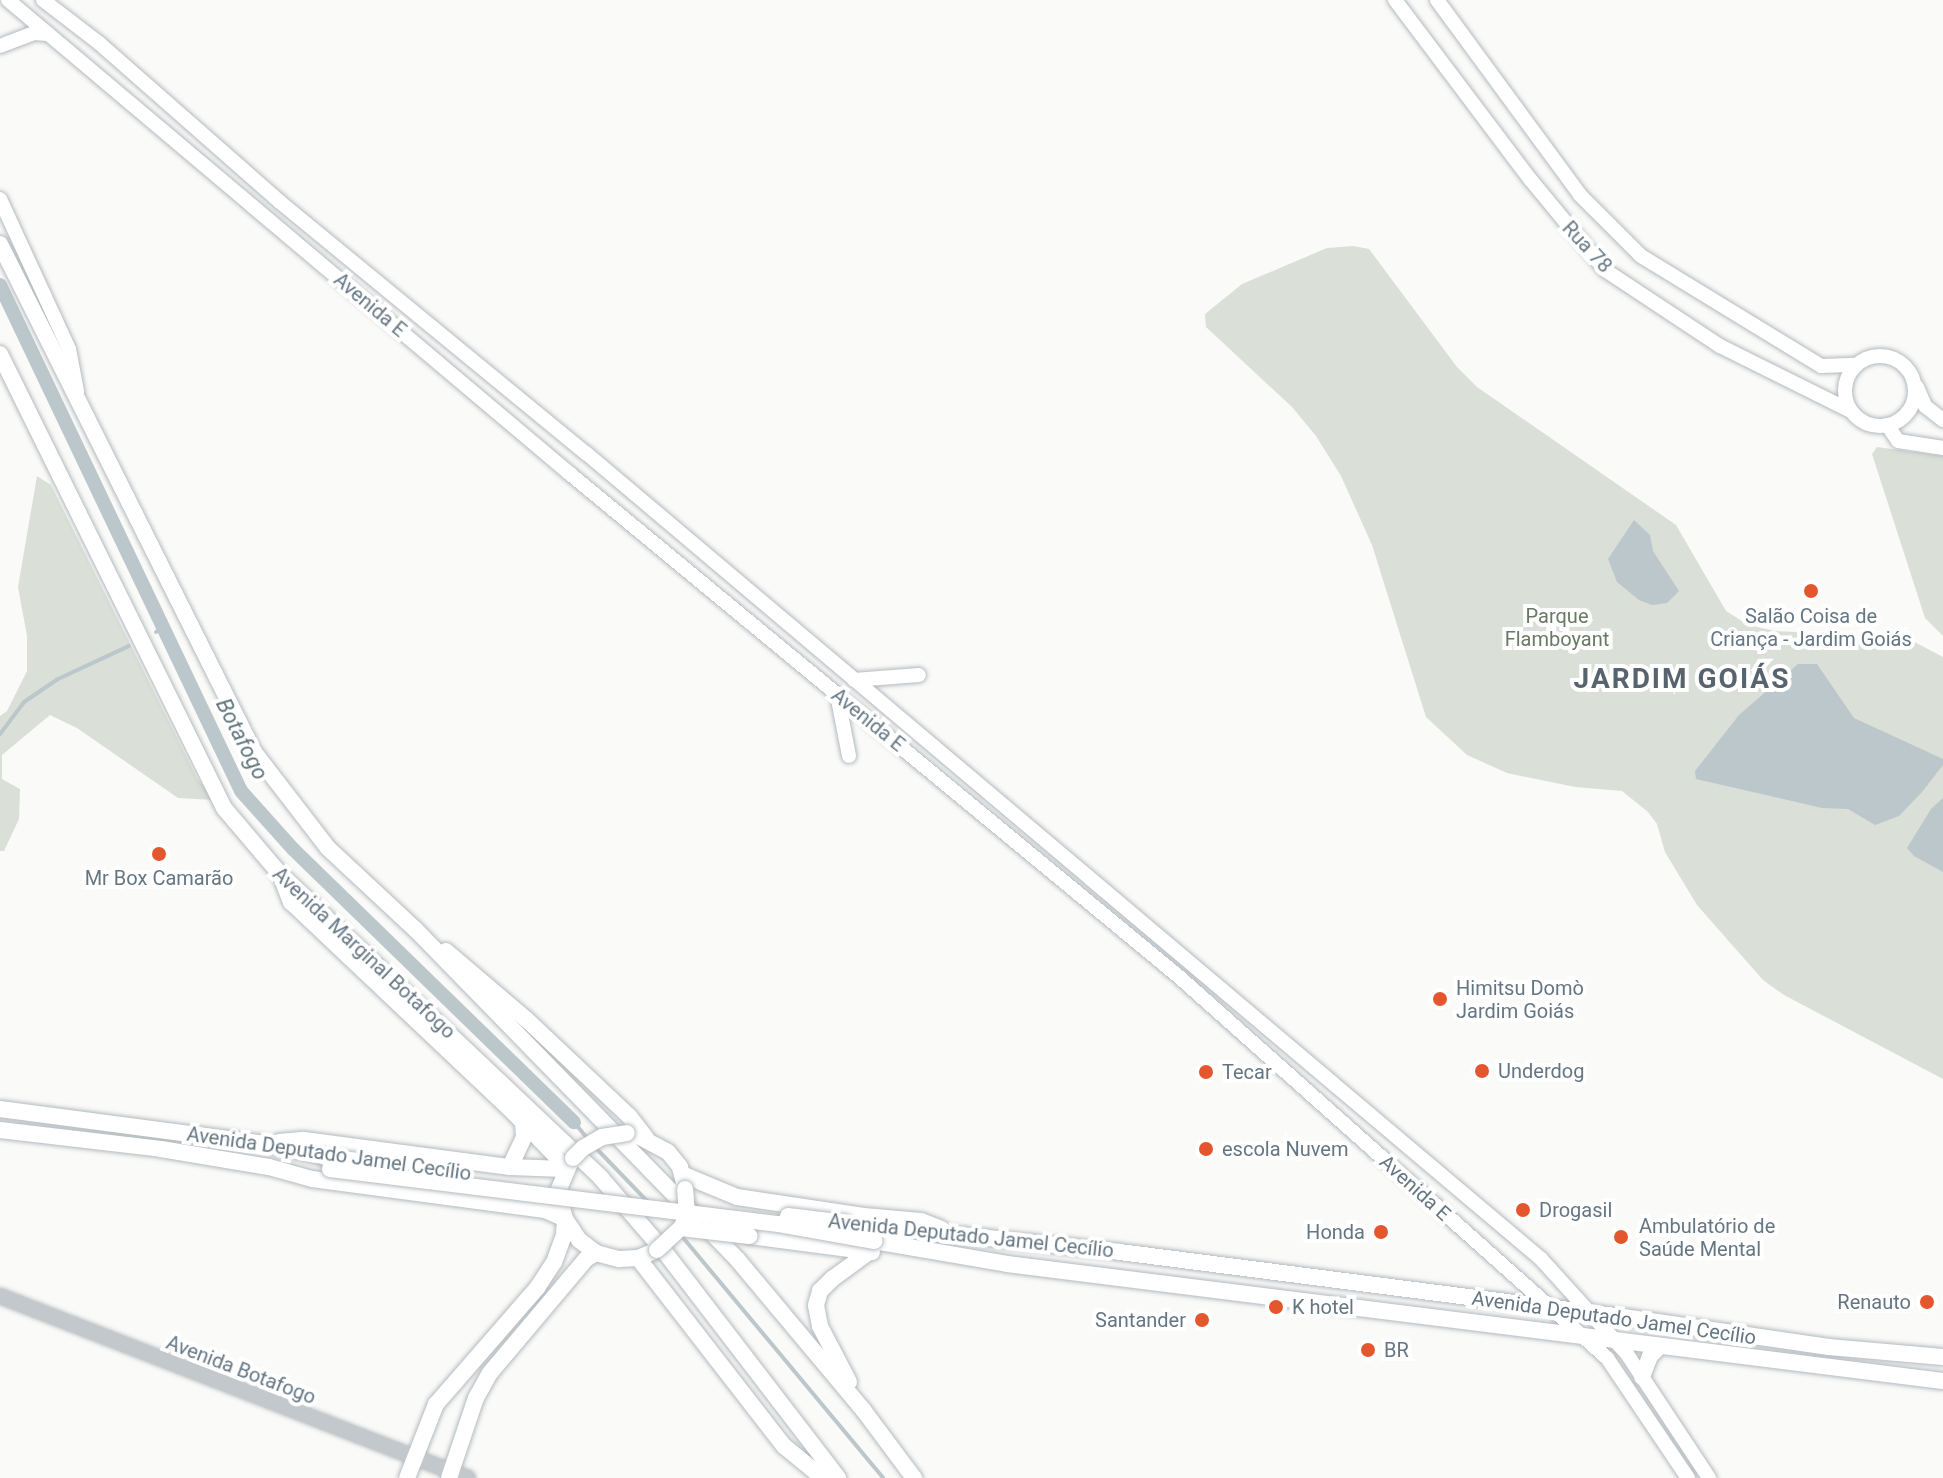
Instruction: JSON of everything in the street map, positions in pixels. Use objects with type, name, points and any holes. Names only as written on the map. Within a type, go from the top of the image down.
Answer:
[{"type":"main road","name":"Avenida E","points":[[8,0],[1177,975],[1607,1358],[1688,1478]]},
{"type":"main road","name":"Avenida E","points":[[43,0],[99,43],[280,202],[586,453],[1529,1249],[1593,1314],[1642,1377],[1709,1478]]},
{"type":"main road","name":"Rua 78","points":[[1395,0],[1530,179],[1605,270],[1720,346],[1851,411]]},
{"type":"main road","name":"Rua 78","points":[[1437,0],[1580,195],[1641,256],[1821,366],[1856,365]]},
{"type":"main road","points":[[0,46],[34,33],[48,34]]},
{"type":"main road","points":[[0,199],[69,349],[79,400]]},
{"type":"main road","points":[[0,244],[254,752],[328,848],[415,929],[737,1259],[864,1411],[914,1478]]},
{"type":"main road","name":"Avenida Marginal Botafogo","points":[[0,354],[141,636],[210,785],[254,846],[601,1178],[664,1251],[838,1478]]},
{"type":"main road","points":[[1915,383],[1912,405],[1897,421],[1887,425],[1864,422],[1851,411],[1845,392],[1850,373],[1856,365],[1873,356],[1893,358],[1910,372],[1915,383],[1925,406],[1943,420]]},
{"type":"main road","points":[[1887,425],[1898,441],[1943,448]]},
{"type":"main road","points":[[854,680],[919,675]]},
{"type":"main road","points":[[837,694],[849,756]]},
{"type":"main road","points":[[280,874],[291,902],[568,1164]]},
{"type":"main road","points":[[415,929],[477,975],[629,1116],[646,1138]]},
{"type":"main road","name":"Avenida Deputado Jamel Cecílio","points":[[0,1109],[260,1143],[328,1163],[779,1224],[872,1247],[1943,1381]]},
{"type":"main road","points":[[510,1167],[524,1137],[523,1123]]},
{"type":"main road","name":"Avenida Deputado Jamel Cecílio","points":[[0,1130],[161,1149],[269,1167],[312,1179],[545,1210],[565,1219]]},
{"type":"main road","points":[[407,1478],[436,1404],[537,1288],[554,1262],[564,1235],[565,1219],[558,1191],[568,1164],[583,1148],[602,1137],[627,1133],[646,1138],[668,1152],[684,1182],[687,1216],[681,1228],[657,1250],[638,1258],[619,1259],[596,1253],[579,1240],[565,1219]]},
{"type":"main road","points":[[260,1143],[304,1140],[510,1167],[568,1164]]},
{"type":"main road","name":"Avenida Deputado Jamel Cecílio","points":[[269,1167],[328,1163],[897,1231],[955,1234],[1549,1307],[1829,1347],[1943,1357]]},
{"type":"main road","points":[[684,1182],[737,1197],[864,1216],[921,1221],[955,1234]]},
{"type":"main road","points":[[681,1228],[872,1247]]},
{"type":"main road","points":[[864,1411],[820,1326],[816,1305],[820,1291],[872,1247]]},
{"type":"main road","points":[[450,1475],[476,1398],[490,1373],[557,1298],[586,1259],[596,1253]]},
{"type":"main road","points":[[638,1258],[784,1446],[823,1478]]},
{"type":"main road","points":[[1642,1377],[1650,1356],[1659,1347]]},
{"type":"street","name":"Avenida Botafogo","points":[[0,1296],[413,1457],[450,1475],[468,1478]]},
{"type":"green space","name":"Parque Flamboyant","points":[[1353,246],[1369,249],[1457,367],[1477,387],[1676,525],[1726,611],[1748,625],[1775,631],[1905,637],[1943,657],[1943,1079],[1784,995],[1763,980],[1697,905],[1665,852],[1657,824],[1648,812],[1622,791],[1575,787],[1507,773],[1467,755],[1426,717],[1372,545],[1341,476],[1316,436],[1292,407],[1206,327],[1205,314],[1242,284],[1327,248]]},
{"type":"green space","points":[[1877,447],[1943,456],[1943,636],[1925,618],[1872,454]]},
{"type":"green space","points":[[37,476],[51,485],[197,778],[214,800],[178,798],[77,728],[50,715],[2,755],[2,779],[20,789],[19,819],[4,851],[0,851],[0,716],[7,711],[27,671],[27,636],[18,587]]},
{"type":"shaded area","points":[[1634,520],[1650,535],[1653,551],[1679,591],[1667,603],[1652,605],[1639,600],[1617,582],[1608,559]]},
{"type":"shaded area","points":[[1798,664],[1817,664],[1854,718],[1943,759],[1943,765],[1899,816],[1875,825],[1848,809],[1822,808],[1696,779],[1695,771],[1739,715]]},
{"type":"shaded area","points":[[1943,798],[1943,872],[1914,856],[1907,848],[1931,809]]},
{"type":"waterway","name":"Botafogo","points":[[0,285],[241,791],[293,849],[574,1122]]},
{"type":"waterway","points":[[156,632],[161,629]]},
{"type":"waterway","points":[[0,734],[24,702],[58,679],[129,646]]},
{"type":"waterway","points":[[574,1122],[587,1138]]},
{"type":"waterway","points":[[593,1145],[648,1202]]},
{"type":"waterway","points":[[680,1234],[883,1478]]},
{"type":"place","name":"Salão Coisa de Criança - Jardim Goiás","points":[[1811,591]]},
{"type":"place","name":"Mr Box Camarão","points":[[159,854]]},
{"type":"place","name":"Himitsu Domò Jardim Goiás","points":[[1440,999]]},
{"type":"place","name":"Underdog","points":[[1482,1071]]},
{"type":"place","name":"Tecar","points":[[1206,1072]]},
{"type":"place","name":"escola Nuvem","points":[[1206,1149]]},
{"type":"place","name":"Drogasil","points":[[1523,1210]]},
{"type":"place","name":"Honda","points":[[1381,1232]]},
{"type":"place","name":"Ambulatório de Saúde Mental","points":[[1621,1237]]},
{"type":"place","name":"Renauto","points":[[1927,1302]]},
{"type":"place","name":"K hotel","points":[[1276,1307]]},
{"type":"place","name":"Santander","points":[[1202,1320]]},
{"type":"place","name":"BR","points":[[1368,1350]]},
{"type":"district","name":"JARDIM GOIÁS","points":[[1682,679]]}]
